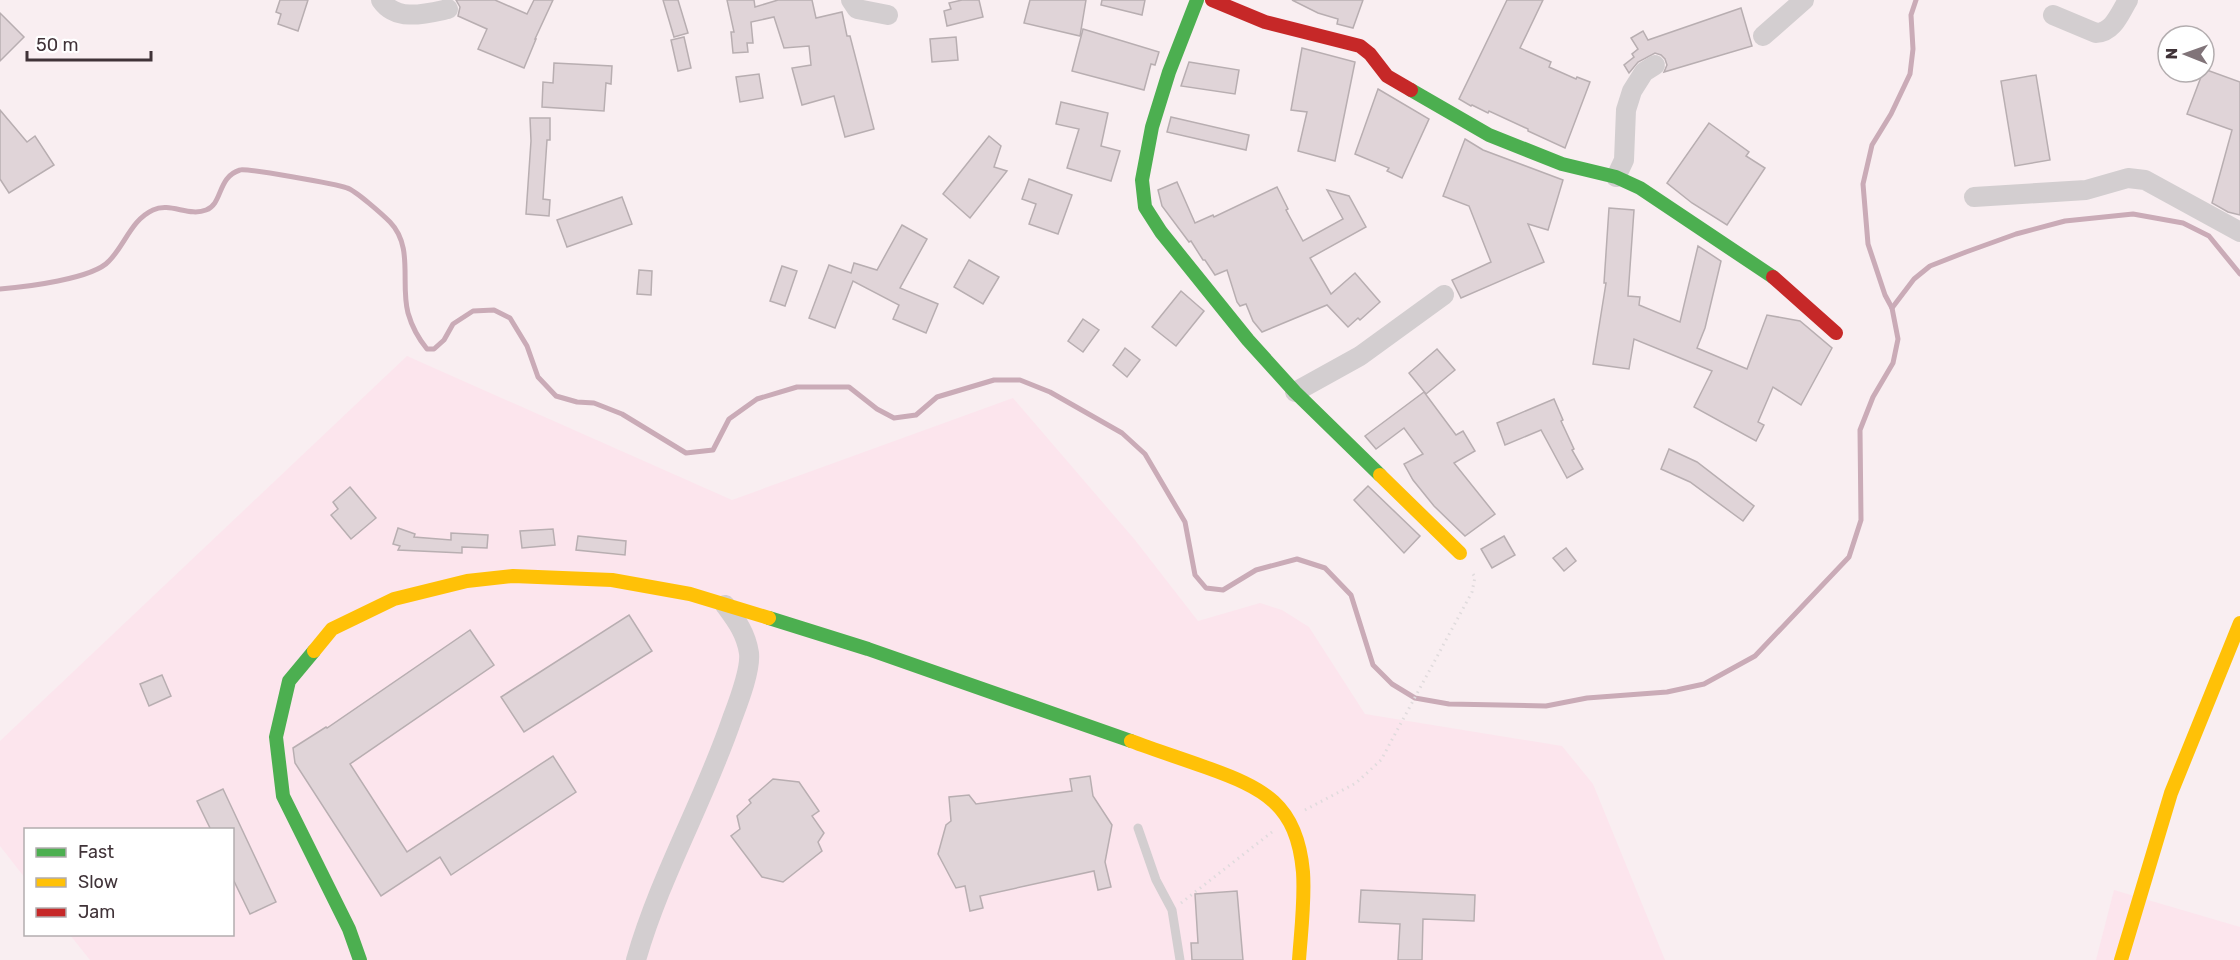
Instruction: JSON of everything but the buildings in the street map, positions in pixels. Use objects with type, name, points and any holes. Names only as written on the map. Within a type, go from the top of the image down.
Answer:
[{"type":"street","points":[[381,0],[388,9],[406,15],[448,9]]},
{"type":"street","points":[[850,0],[857,9],[888,15]]},
{"type":"street","points":[[1197,0],[1169,66],[1152,124],[1141,178],[1143,202],[1154,221],[1206,291],[1295,392],[1460,553]]},
{"type":"street","points":[[1212,0],[1252,20],[1360,46],[1370,54],[1387,76],[1489,135],[1562,164],[1616,177],[1640,188],[1780,282],[1836,333]]},
{"type":"street","points":[[1763,36],[1804,0]]},
{"type":"street","points":[[2053,15],[2096,33],[2104,33],[2109,30],[2128,0]]},
{"type":"street","points":[[1616,177],[1624,160],[1626,110],[1632,91],[1644,72],[1655,65]]},
{"type":"street","points":[[1974,197],[2086,190],[2128,178],[2145,180],[2240,232]]},
{"type":"street","points":[[1295,392],[1360,356],[1444,295]]},
{"type":"street","points":[[360,960],[349,928],[283,796],[276,737],[289,681],[332,629],[394,599],[466,581],[513,576],[612,580],[690,594],[868,649],[1242,780],[1270,796],[1288,819],[1300,844],[1303,884],[1299,960]]},
{"type":"street","points":[[636,960],[668,871],[706,785],[742,691],[749,655],[742,628],[725,605]]},
{"type":"street","points":[[2121,960],[2144,874],[2172,792],[2208,698],[2240,624]]},
{"type":"lane","points":[[1138,828],[1156,880],[1172,910],[1180,960]]},
{"type":"path","points":[[1172,910],[1288,819],[1356,783],[1381,760],[1472,592],[1476,577],[1460,553]]},
{"type":"shaded area","points":[[407,356],[732,500],[1013,398],[1135,540],[1198,621],[1260,603],[1282,610],[1309,627],[1365,714],[1562,746],[1593,784],[1665,960],[90,960],[71,936],[234,936],[234,828],[24,828],[24,877],[0,846],[0,741]]},
{"type":"shaded area","points":[[2114,890],[2240,927],[2240,960],[2096,960]]},
{"type":"waterway","points":[[0,289],[58,281],[89,273],[101,267],[115,255],[145,214],[159,208],[193,212],[206,210],[215,202],[227,178],[240,170],[340,186],[362,198],[390,222],[397,232],[404,254],[408,313],[411,323],[427,349],[434,349],[444,340],[453,324],[473,311],[494,310],[510,318],[527,346],[538,377],[556,396],[577,402],[594,403],[622,414],[686,453],[713,450],[729,419],[757,399],[797,387],[849,387],[877,409],[894,418],[916,415],[937,397],[994,380],[1020,380],[1050,392],[1122,433],[1145,454],[1185,522],[1195,575],[1206,588],[1223,590],[1256,570],[1297,559],[1325,568],[1351,595],[1373,665],[1392,684],[1415,698],[1449,704],[1546,706],[1587,698],[1667,692],[1704,684],[1755,656],[1849,557],[1861,520],[1860,430],[1873,397],[1893,363],[1898,339],[1892,308],[1885,295],[1868,244],[1863,184],[1872,145],[1891,114],[1910,74],[1913,49],[1911,15],[1916,0]]},
{"type":"waterway","points":[[1892,308],[1914,279],[1930,266],[2016,234],[2065,221],[2133,214],[2183,223],[2209,236],[2240,274]]},
{"type":"traffic: fast","points":[[1197,0],[1169,72],[1152,127],[1142,180],[1145,207],[1161,232],[1248,340],[1295,392],[1380,475]]},
{"type":"traffic: fast","points":[[1411,90],[1489,135],[1562,164],[1616,177],[1640,188],[1773,277]]},
{"type":"traffic: fast","points":[[769,618],[868,649],[1131,741]]},
{"type":"traffic: fast","points":[[314,651],[289,681],[276,737],[283,796],[349,929],[360,960]]},
{"type":"traffic: slow","points":[[1380,475],[1460,553]]},
{"type":"traffic: slow","points":[[314,651],[332,629],[394,599],[467,581],[513,576],[612,580],[690,594],[769,618]]},
{"type":"traffic: slow","points":[[2121,960],[2171,793],[2240,623]]},
{"type":"traffic: slow","points":[[1131,741],[1244,783],[1274,802],[1285,814],[1299,849],[1303,872],[1299,960]]},
{"type":"traffic: jam","points":[[1212,0],[1265,22],[1360,46],[1370,54],[1387,76],[1411,90]]},
{"type":"traffic: jam","points":[[1773,277],[1836,333]]}]
